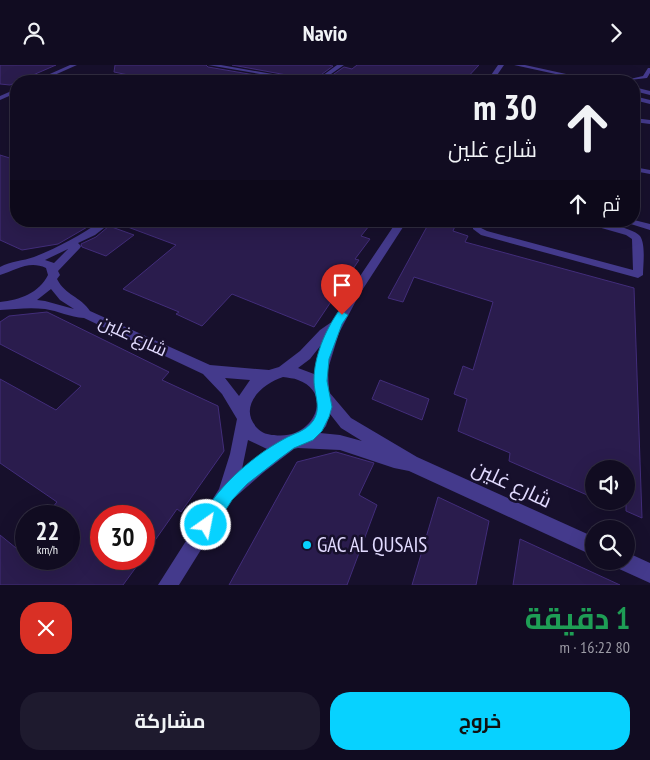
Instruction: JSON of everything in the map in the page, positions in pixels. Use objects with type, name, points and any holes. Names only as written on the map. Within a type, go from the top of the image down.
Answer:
[{"type":"street","points":[[51,75],[74,65]]},
{"type":"street","points":[[211,65],[275,75]]},
{"type":"street","points":[[327,75],[341,65]]},
{"type":"street","points":[[517,65],[564,75]]},
{"type":"street","points":[[55,66],[67,68]]},
{"type":"street","points":[[53,275],[68,253],[100,227]]},
{"type":"street","points":[[226,494],[258,466],[293,442],[308,435],[317,427],[325,407],[321,381],[323,359],[337,323],[398,227]]},
{"type":"street","points":[[0,264],[33,261],[91,233]]},
{"type":"street","name":"شارع غلين","points":[[33,261],[46,263],[53,275],[55,289],[86,314]]},
{"type":"street","points":[[0,271],[16,264]]},
{"type":"street","name":"شارع غلين","points":[[15,304],[34,297],[53,275]]},
{"type":"street","name":"شارع غلين","points":[[0,306],[15,304],[45,305],[72,313],[86,314],[208,370],[237,374],[268,375],[283,371],[302,373],[318,384],[323,394],[346,423],[411,463],[585,543]]},
{"type":"street","points":[[283,371],[305,355],[324,333],[337,323]]},
{"type":"street","name":"شارع غلين","points":[[208,370],[226,390],[253,434],[260,439],[279,444],[325,440],[339,442],[388,460],[411,463]]},
{"type":"street","name":"شارع غلين","points":[[243,416],[243,404],[251,386],[268,375]]},
{"type":"street","points":[[168,585],[226,494],[238,454],[243,416]]},
{"type":"street","points":[[635,566],[650,573]]},
{"type":"lane","points":[[640,78],[645,77],[650,69]]},
{"type":"lane","points":[[476,227],[476,229],[484,233],[650,279]]},
{"type":"lane","points":[[605,227],[629,233],[636,237],[638,241],[638,275]]},
{"type":"building","points":[[0,65],[56,65],[33,75],[10,75],[10,85],[0,84]]},
{"type":"building","points":[[115,65],[206,65],[208,67],[255,75],[128,75],[114,72]]},
{"type":"building","points":[[232,65],[333,66],[321,75],[287,75]]},
{"type":"building","points":[[357,65],[479,65],[470,75],[333,75],[344,67],[352,69]]},
{"type":"building","points":[[0,155],[10,158],[10,227],[87,227],[58,244],[22,250],[0,240]]},
{"type":"building","points":[[108,227],[134,235],[106,256],[82,247],[81,244],[96,237]]},
{"type":"building","points":[[128,227],[368,227],[361,236],[370,239],[355,259],[359,260],[314,327],[232,294],[202,326],[176,314],[179,312],[123,289],[176,245]]},
{"type":"building","points":[[427,227],[455,227],[453,231],[468,236],[465,242],[634,288],[642,518],[626,511],[635,510],[635,460],[585,460],[585,494],[509,461],[510,453],[458,431],[467,399],[454,394],[463,366],[473,370],[493,302],[414,277],[403,302],[388,298]]},
{"type":"building","points":[[47,312],[169,372],[162,380],[218,406],[224,451],[181,512],[177,509],[155,540],[155,505],[90,505],[90,570],[134,570],[123,585],[0,585],[0,535],[15,547],[15,570],[80,570],[80,505],[54,505],[57,502],[0,463],[0,379],[56,410],[81,386],[0,344],[0,322],[9,316]]},
{"type":"building","points":[[380,380],[429,399],[422,420],[372,399]]},
{"type":"building","name":"GAC AL QUSAIS","points":[[336,452],[374,463],[359,495],[377,505],[347,585],[229,585],[297,462]]},
{"type":"building","points":[[438,497],[489,521],[476,585],[412,585]]},
{"type":"building","points":[[520,539],[620,585],[513,585]]},
{"type":"place","name":"GAC AL QUSAIS","points":[[307,545]]},
{"type":"route","points":[[206,525],[226,494],[242,479],[289,443],[298,441],[317,427],[325,407],[321,381],[323,359],[342,315]]}]
